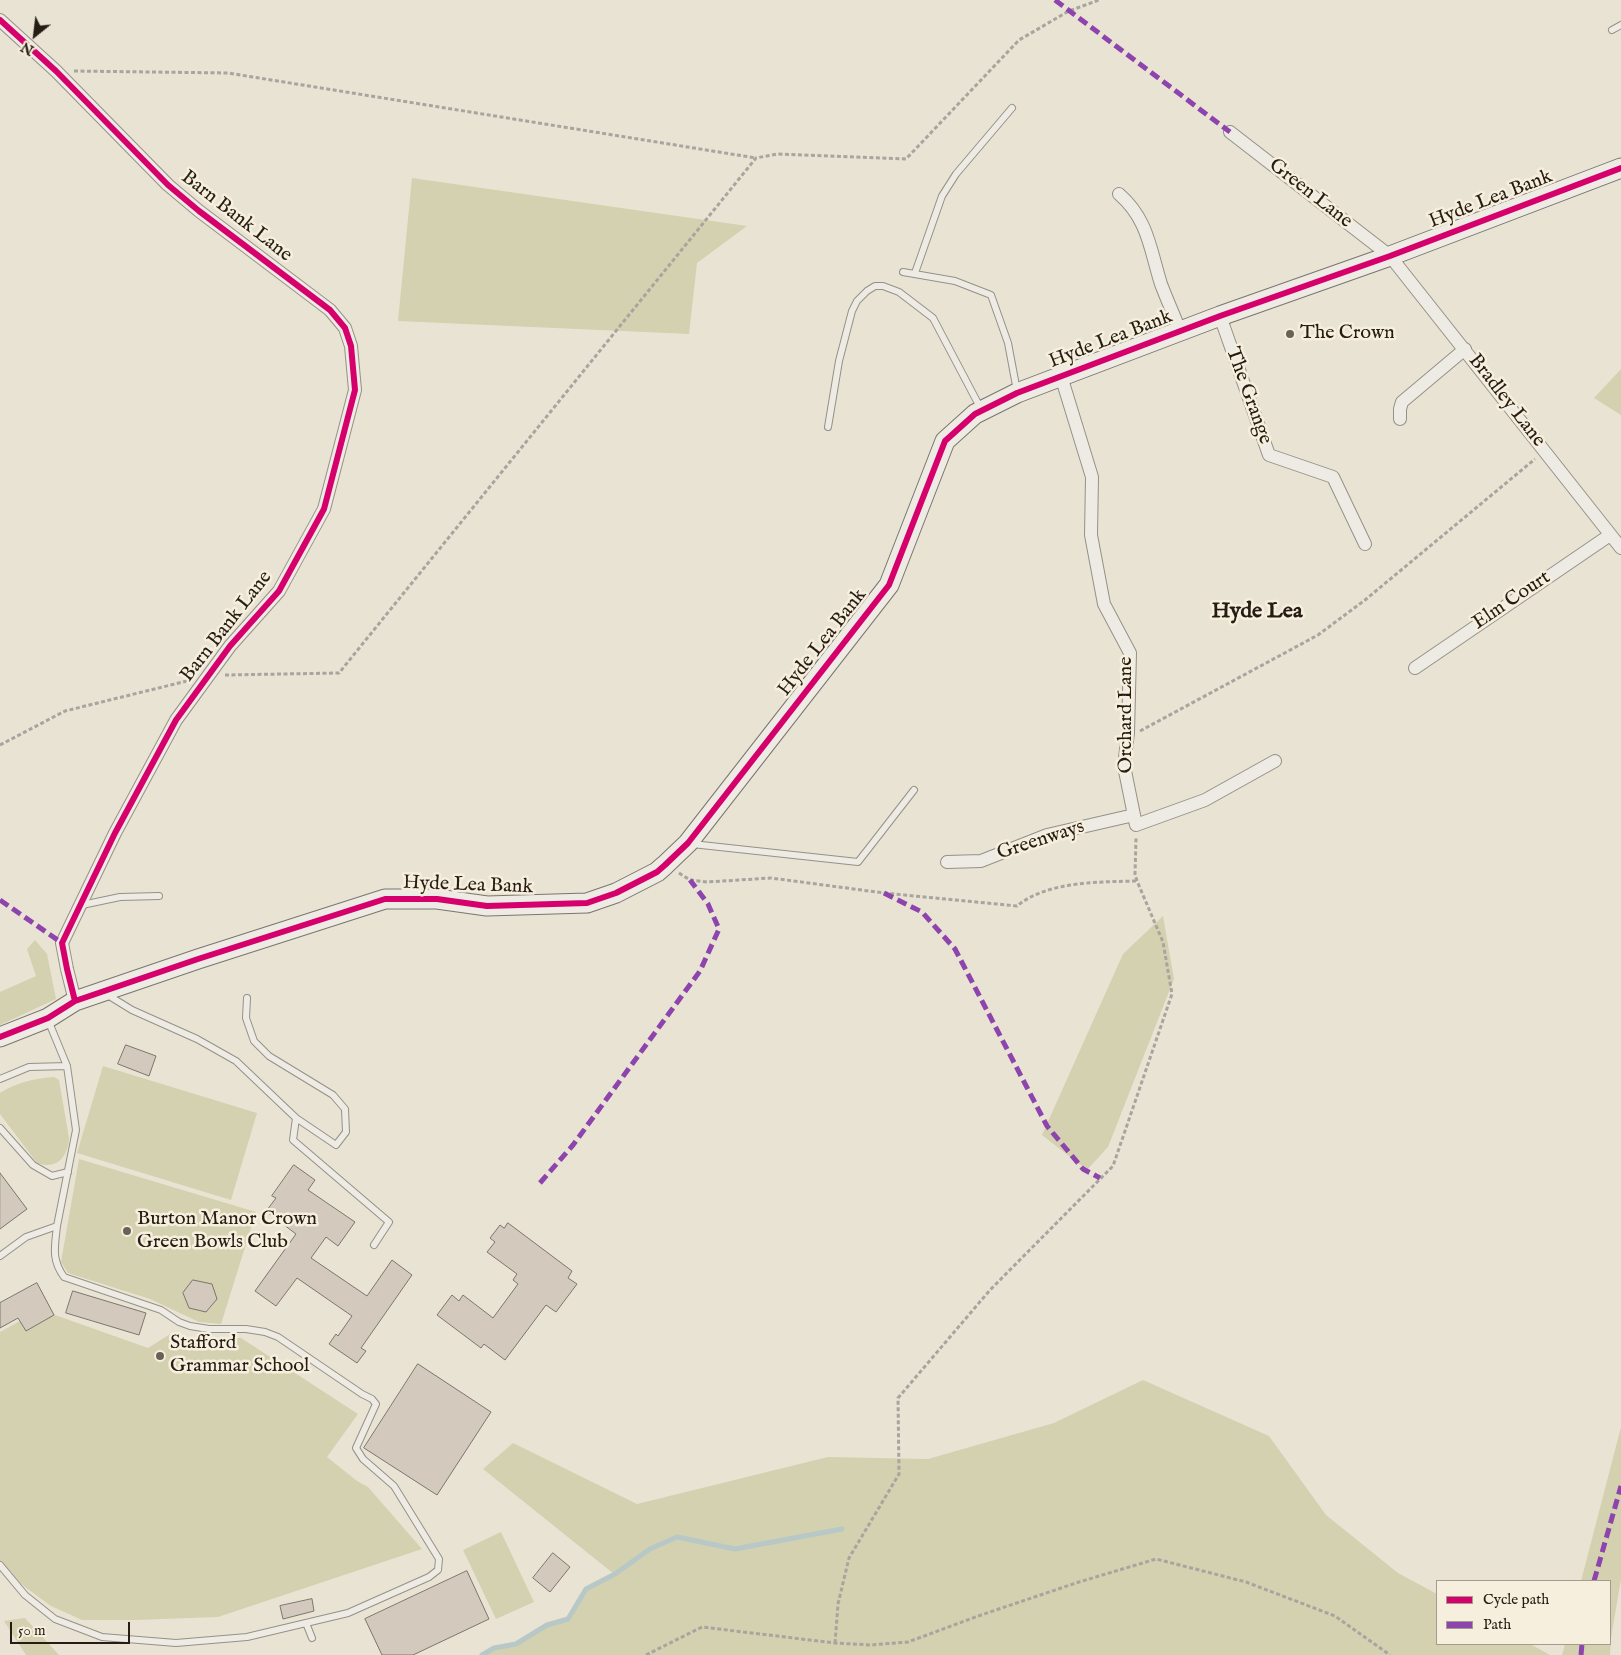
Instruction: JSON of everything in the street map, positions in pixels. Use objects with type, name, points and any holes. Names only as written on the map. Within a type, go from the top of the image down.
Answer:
[{"type":"street","name":"Barn Bank Lane","points":[[0,20],[56,71],[168,185],[199,212],[330,310],[345,328],[351,346],[354,390],[324,509],[279,591],[230,646],[176,720],[115,833],[62,943],[75,1001]]},
{"type":"street","name":"Green Lane","points":[[1230,132],[1390,256]]},
{"type":"street","name":"Hyde Lea Bank","points":[[0,1037],[48,1018],[75,1001],[385,899],[437,899],[487,906],[586,903],[616,893],[665,865],[688,843],[889,585],[945,441],[975,414],[1017,393],[1061,376],[1220,316],[1390,256],[1621,168]]},
{"type":"street","points":[[1119,194],[1131,205],[1142,223],[1180,331]]},
{"type":"street","name":"Bradley Lane","points":[[1390,256],[1621,548]]},
{"type":"street","name":"The Grange","points":[[1220,316],[1269,456],[1333,477],[1365,544]]},
{"type":"street","points":[[1400,418],[1402,402],[1465,349]]},
{"type":"street","name":"Orchard Lane","points":[[1061,376],[1092,477],[1091,534],[1104,604],[1130,653],[1128,733],[1124,766],[1135,820]]},
{"type":"street","name":"Elm Court","points":[[1415,668],[1610,535]]},
{"type":"street","name":"Greenways","points":[[947,862],[981,861],[1047,834],[1135,820],[1205,800],[1275,761]]},
{"type":"lane","points":[[1612,30],[1621,25]]},
{"type":"lane","points":[[915,274],[942,196],[956,174],[1012,108]]},
{"type":"lane","points":[[903,272],[955,281],[991,295],[1008,343],[1017,393]]},
{"type":"lane","points":[[828,427],[839,361],[852,311],[857,301],[867,290],[875,286],[883,286],[899,292],[932,318],[982,411]]},
{"type":"lane","points":[[688,843],[858,862],[914,790]]},
{"type":"lane","points":[[80,905],[120,897],[159,896]]},
{"type":"lane","points":[[103,992],[132,1010],[197,1040],[236,1061],[296,1118],[336,1145],[346,1132],[345,1109],[333,1095],[269,1056],[254,1041],[246,1018],[247,998]]},
{"type":"lane","points":[[0,1565],[25,1595],[55,1619],[102,1637],[176,1643],[247,1637],[348,1613],[429,1577],[438,1570],[439,1559],[394,1486],[362,1459],[356,1448],[376,1404],[372,1399],[278,1337],[265,1332],[246,1329],[209,1329],[190,1326],[179,1322],[161,1310],[64,1277],[57,1268],[54,1253],[57,1226],[76,1130],[67,1066],[48,1018]]},
{"type":"lane","points":[[0,1079],[30,1067],[67,1066]]},
{"type":"lane","points":[[296,1118],[293,1140],[389,1222],[374,1244]]},
{"type":"lane","points":[[0,1128],[33,1165],[52,1176],[68,1172]]},
{"type":"lane","points":[[0,1256],[26,1237],[57,1226]]},
{"type":"lane","points":[[306,1623],[312,1638]]},
{"type":"path","points":[[56,71],[228,73],[756,158],[777,154],[906,159],[1020,40],[1069,11],[1099,0]]},
{"type":"path","points":[[0,745],[65,711],[209,675],[338,673],[756,158]]},
{"type":"path","points":[[1128,733],[1137,732],[1318,635],[1365,600],[1493,492],[1545,451]]},
{"type":"path","points":[[835,1642],[838,1604],[849,1558],[899,1474],[898,1398],[990,1290],[1113,1166],[1172,994],[1163,942],[1135,874],[1135,820]]},
{"type":"path","points":[[665,865],[690,880],[707,882],[771,878],[884,893],[1017,906],[1028,897],[1076,884],[1137,881]]},
{"type":"path","points":[[646,1655],[702,1627],[835,1642],[871,1644],[908,1642],[998,1609],[1156,1559],[1246,1582],[1335,1616],[1390,1655]]},
{"type":"shaded area","points":[[412,178],[747,226],[697,263],[689,334],[398,321]]},
{"type":"shaded area","points":[[1621,369],[1621,415],[1594,398]]},
{"type":"shaded area","points":[[1163,916],[1174,979],[1108,1147],[1087,1170],[1042,1135],[1123,954]]},
{"type":"shaded area","points":[[35,940],[47,954],[56,999],[0,1025],[0,992],[36,976],[27,949]]},
{"type":"shaded area","points":[[103,1066],[257,1113],[231,1200],[77,1153]]},
{"type":"shaded area","points":[[54,1077],[59,1080],[69,1138],[64,1156],[56,1163],[44,1165],[37,1163],[0,1114],[0,1093],[26,1082]]},
{"type":"shaded area","points":[[79,1159],[256,1212],[221,1324],[199,1322],[150,1299],[68,1273],[61,1262]]},
{"type":"shaded area","points":[[47,1306],[55,1315],[148,1348],[172,1333],[185,1338],[241,1338],[358,1414],[327,1457],[357,1481],[368,1487],[422,1549],[218,1617],[82,1620],[51,1606],[25,1587],[0,1564],[0,1332]]},
{"type":"shaded area","points":[[1143,1380],[1269,1436],[1326,1515],[1398,1573],[1436,1593],[1436,1645],[1532,1645],[1550,1655],[482,1655],[494,1648],[516,1644],[547,1625],[568,1619],[586,1589],[614,1574],[483,1469],[513,1443],[637,1504],[828,1457],[928,1459],[1054,1423]]},
{"type":"shaded area","points":[[1621,1427],[1621,1579],[1611,1638],[1611,1580],[1581,1580]]},
{"type":"shaded area","points":[[501,1532],[534,1602],[496,1619],[463,1550]]},
{"type":"shaded area","points":[[25,1618],[59,1655],[26,1655],[4,1621]]},
{"type":"shaded area","points":[[1565,1645],[1611,1645],[1610,1655],[1562,1655]]},
{"type":"building","points":[[126,1045],[156,1056],[149,1076],[118,1064]]},
{"type":"building","points":[[294,1165],[315,1180],[308,1190],[355,1222],[338,1246],[326,1237],[311,1258],[367,1296],[392,1260],[412,1275],[361,1348],[366,1351],[357,1363],[329,1344],[336,1334],[338,1336],[352,1316],[297,1278],[276,1306],[255,1291],[296,1234],[267,1212],[276,1198],[272,1196]]},
{"type":"building","points":[[0,1173],[27,1209],[0,1229]]},
{"type":"building","points":[[508,1223],[572,1271],[568,1278],[577,1284],[556,1312],[546,1305],[505,1360],[484,1344],[481,1348],[437,1315],[452,1295],[459,1301],[463,1295],[493,1318],[518,1284],[513,1280],[517,1274],[487,1252],[495,1242],[490,1238],[500,1225],[504,1228]]},
{"type":"building","points":[[193,1280],[212,1284],[217,1299],[206,1312],[189,1308],[183,1293]]},
{"type":"building","points":[[37,1283],[54,1315],[26,1331],[18,1318],[0,1328],[0,1303]]},
{"type":"building","points":[[73,1291],[146,1313],[139,1335],[66,1313]]},
{"type":"building","points":[[418,1364],[491,1412],[437,1495],[364,1448]]},
{"type":"building","points":[[553,1553],[570,1567],[550,1592],[533,1578]]},
{"type":"building","points":[[467,1571],[489,1619],[413,1655],[382,1655],[365,1619]]},
{"type":"building","points":[[312,1599],[314,1611],[283,1619],[280,1606]]},
{"type":"waterway","points":[[482,1655],[494,1648],[516,1644],[547,1625],[568,1619],[586,1589],[615,1574],[650,1549],[677,1537],[735,1549],[842,1529]]},
{"type":"marked path","points":[[1055,0],[1230,132]]},
{"type":"marked path","points":[[540,1183],[573,1145],[700,971],[719,929],[708,904],[690,880]]},
{"type":"marked path","points":[[884,893],[922,912],[955,949],[1047,1126],[1083,1169],[1100,1178]]},
{"type":"marked path","points":[[0,900],[62,943]]},
{"type":"marked path","points":[[1594,1580],[1621,1486]]},
{"type":"marked path","points":[[1581,1655],[1582,1645]]},
{"type":"cycle path","points":[[0,20],[56,71],[168,185],[199,211],[330,310],[345,328],[351,346],[355,390],[324,509],[279,591],[230,646],[176,720],[115,833],[62,943],[75,1001]]},
{"type":"cycle path","points":[[0,1037],[48,1018],[75,1001],[385,899],[437,899],[487,906],[587,903],[616,893],[657,872],[688,843],[889,585],[945,441],[975,414],[1017,393],[1220,316],[1390,256],[1621,168]]},
{"type":"place","name":"The Crown","points":[[1290,334]]},
{"type":"place","name":"Burton Manor Crown Green Bowls Club","points":[[127,1231]]},
{"type":"place","name":"Stafford Grammar School","points":[[160,1356]]},
{"type":"district","name":"Hyde Lea","points":[[1257,612]]}]
